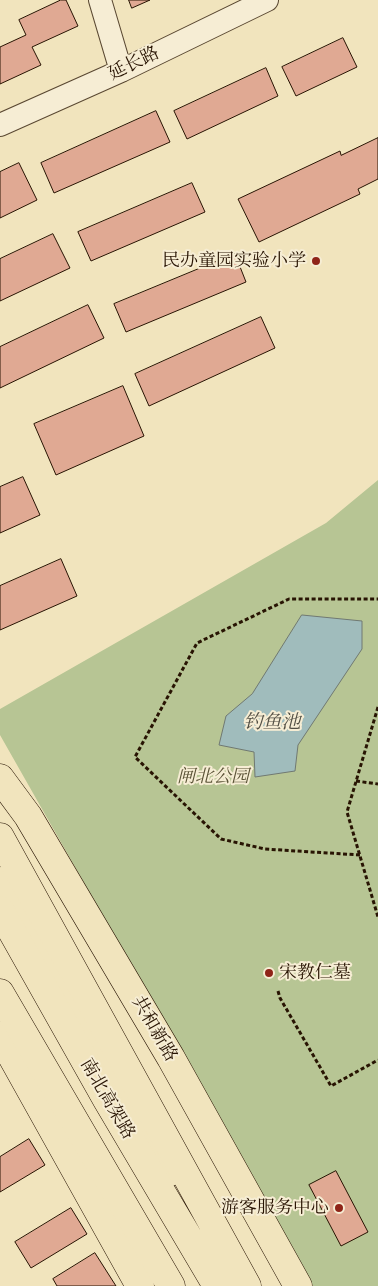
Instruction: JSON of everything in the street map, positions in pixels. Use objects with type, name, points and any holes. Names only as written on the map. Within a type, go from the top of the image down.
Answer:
[{"type":"main road","name":"共和新路","points":[[0,778],[28,816],[171,1058],[298,1286]]},
{"type":"main road","points":[[0,837],[247,1286]]},
{"type":"main road","points":[[0,881],[236,1286]]},
{"type":"main road","name":"南北高架路","points":[[0,910],[107,1100],[218,1286]]},
{"type":"main road","points":[[0,993],[171,1286]]},
{"type":"main road","points":[[0,1034],[140,1286]]},
{"type":"street","points":[[100,0],[121,71]]},
{"type":"street","name":"延长路","points":[[0,125],[121,71],[267,0]]},
{"type":"path","points":[[360,855],[265,849],[221,839],[135,757],[197,643],[289,599],[378,599]]},
{"type":"path","points":[[378,707],[347,812],[378,917]]},
{"type":"path","points":[[356,781],[378,784]]},
{"type":"path","points":[[278,991],[280,998],[331,1086],[378,1060]]},
{"type":"green space","name":"闸北公园","points":[[378,480],[378,1286],[313,1286],[0,735],[0,709],[326,523]]},
{"type":"water","name":"钓鱼池","points":[[302,615],[362,621],[362,649],[298,745],[295,771],[255,777],[254,752],[219,745],[226,716],[252,694]]},
{"type":"building","points":[[61,0],[66,0],[78,26],[32,47],[41,65],[0,84],[0,47],[26,35],[19,20]]},
{"type":"building","points":[[129,0],[150,0],[132,8]]},
{"type":"building","points":[[343,38],[357,67],[296,96],[282,67]]},
{"type":"building","points":[[266,68],[278,96],[187,139],[174,111]]},
{"type":"building","points":[[156,111],[170,142],[54,193],[41,163]]},
{"type":"building","points":[[378,138],[378,179],[358,189],[360,194],[259,242],[238,199],[340,151],[341,155]]},
{"type":"building","points":[[19,163],[37,200],[0,218],[0,172]]},
{"type":"building","points":[[192,183],[205,212],[91,261],[78,232]]},
{"type":"building","points":[[53,234],[70,268],[0,301],[0,259]]},
{"type":"building","points":[[235,254],[246,282],[126,332],[114,304]]},
{"type":"building","points":[[88,305],[104,338],[0,388],[0,347]]},
{"type":"building","points":[[261,317],[275,348],[149,406],[135,374]]},
{"type":"building","points":[[123,386],[144,436],[56,475],[34,424]]},
{"type":"building","points":[[23,477],[40,515],[0,533],[0,487]]},
{"type":"building","points":[[61,559],[77,596],[0,630],[0,586]]},
{"type":"building","points":[[29,1139],[45,1165],[0,1192],[0,1157]]},
{"type":"building","name":"游客服务中心","points":[[336,1171],[368,1232],[341,1246],[309,1185]]},
{"type":"building","points":[[71,1208],[87,1234],[31,1268],[15,1242]]},
{"type":"building","points":[[95,1253],[116,1286],[57,1286],[53,1279]]},
{"type":"place","name":"民办童园实验小学","points":[[316,261]]},
{"type":"place","name":"宋教仁墓","points":[[269,973]]},
{"type":"place","name":"游客服务中心","points":[[339,1208]]}]
